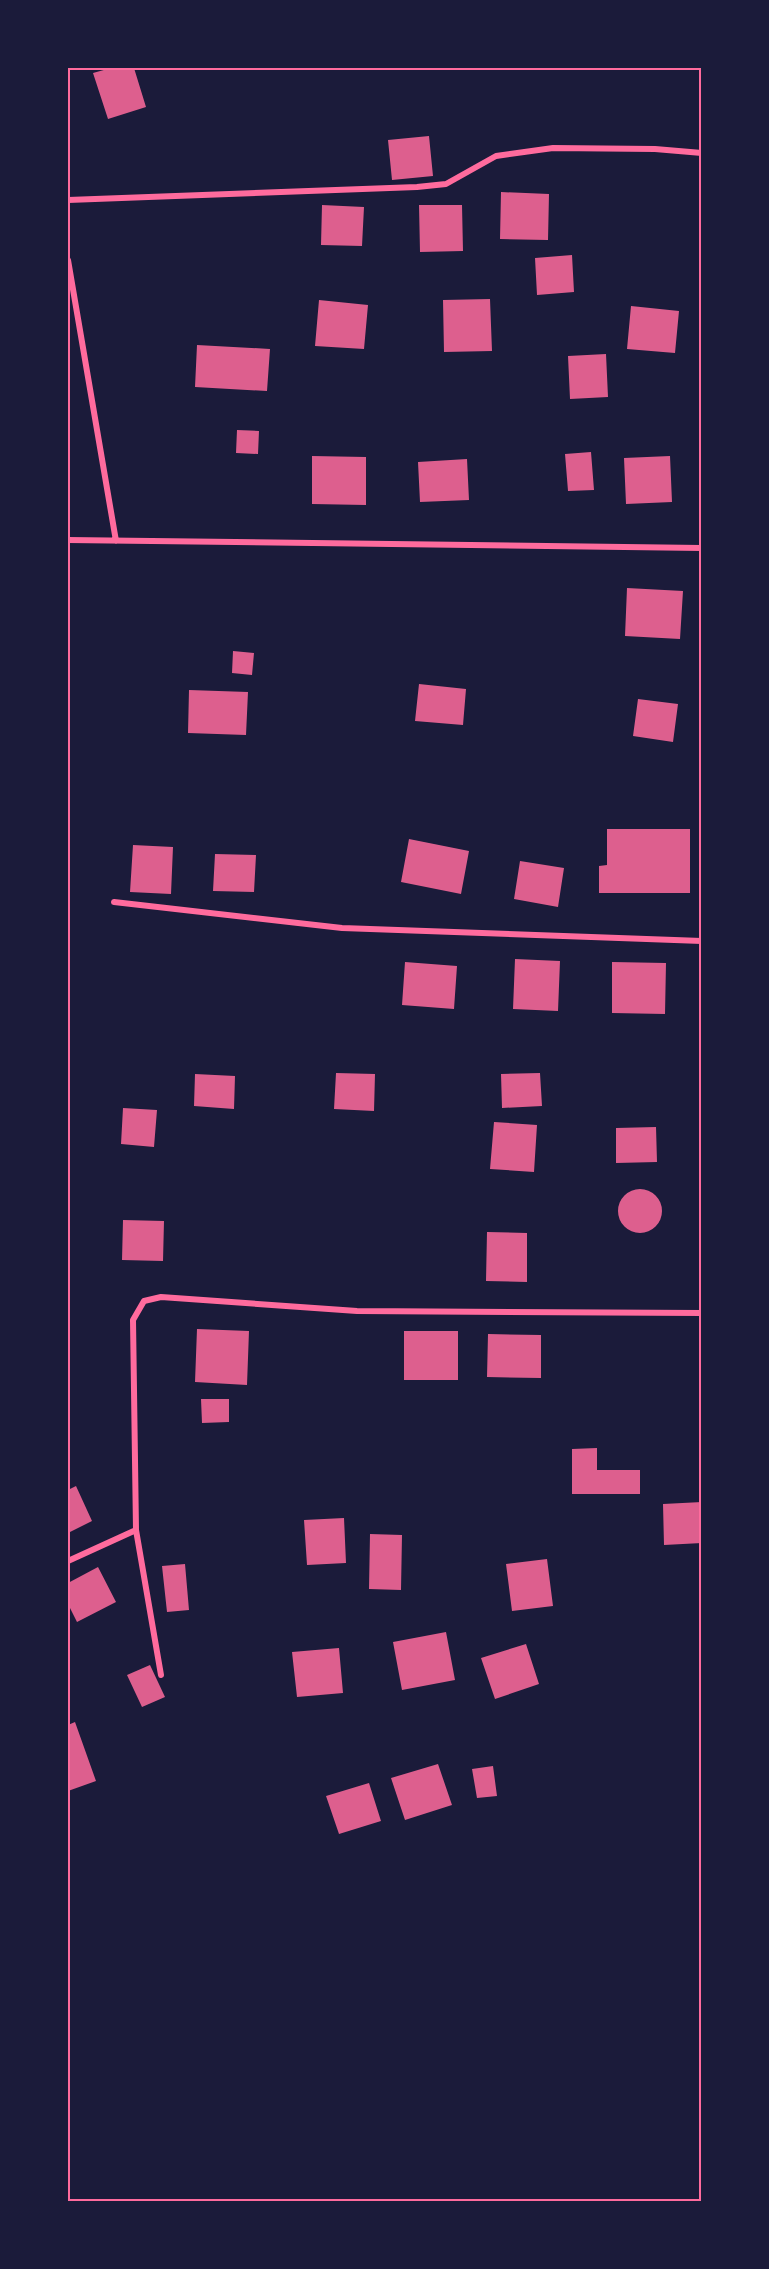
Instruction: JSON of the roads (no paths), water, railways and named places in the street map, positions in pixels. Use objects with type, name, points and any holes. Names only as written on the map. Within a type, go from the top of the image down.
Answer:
[{"type":"street","points":[[68,200],[446,184],[496,156],[553,148],[655,149],[702,153]]},
{"type":"street","points":[[68,260],[116,541]]},
{"type":"street","points":[[68,540],[702,548]]},
{"type":"street","points":[[114,902],[342,928],[702,940]]},
{"type":"street","points":[[161,1675],[136,1530],[133,1320],[144,1301],[161,1297],[357,1311],[702,1313]]},
{"type":"street","points":[[68,1561],[136,1530]]}]
